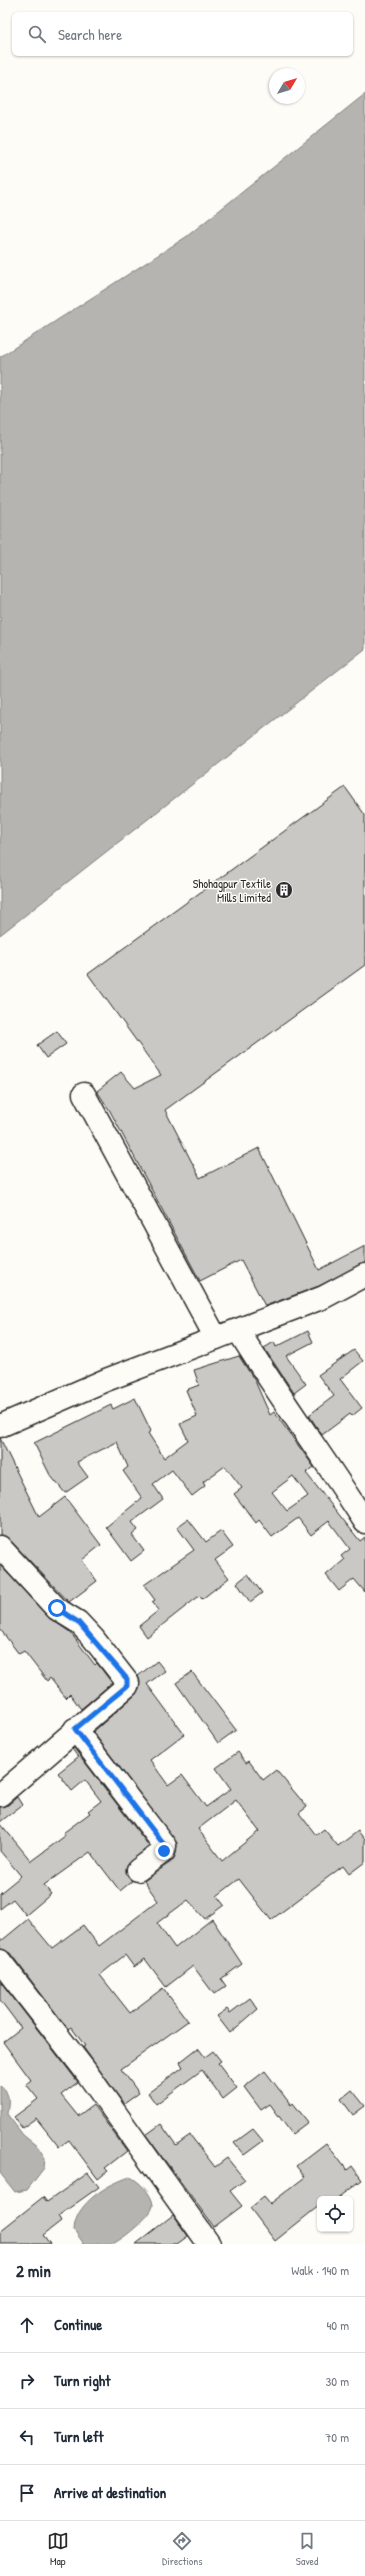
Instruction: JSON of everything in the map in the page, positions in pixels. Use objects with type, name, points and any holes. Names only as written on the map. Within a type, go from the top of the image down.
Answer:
[{"type":"street","points":[[84,1094],[216,1338]]},
{"type":"street","points":[[0,1426],[106,1380],[324,1297],[365,1275]]},
{"type":"street","points":[[238,1330],[262,1369],[324,1457],[365,1522]]},
{"type":"street","points":[[0,1548],[57,1608],[78,1622],[127,1679],[127,1686],[75,1729],[0,1795]]},
{"type":"street","points":[[75,1729],[165,1846],[164,1851],[138,1870]]},
{"type":"street","points":[[0,1961],[84,2069],[209,2244]]},
{"type":"shaded area","points":[[365,94],[365,649],[0,935],[0,357],[186,237]]},
{"type":"shaded area","points":[[0,2086],[4,2089],[8,2096],[7,2114],[23,2135],[38,2147],[45,2158],[44,2168],[27,2190],[15,2192],[0,2173]]},
{"type":"shaded area","points":[[130,2177],[148,2192],[153,2205],[148,2215],[124,2237],[114,2243],[84,2244],[74,2230],[80,2211],[94,2196],[112,2184]]},
{"type":"building","name":"Shohagpur Textile Mills Limited","points":[[345,787],[365,815],[365,965],[165,1110],[200,1178],[259,1148],[319,1270],[365,1246],[365,1263],[319,1286],[265,1306],[241,1260],[200,1281],[110,1111],[97,1091],[121,1072],[135,1088],[161,1075],[88,974]]},
{"type":"building","points":[[57,1031],[66,1044],[46,1058],[37,1045]]},
{"type":"building","points":[[308,1331],[313,1342],[286,1356],[306,1384],[294,1393],[264,1348],[274,1342],[276,1347]]},
{"type":"building","points":[[354,1350],[363,1361],[340,1379],[362,1408],[352,1416],[350,1414],[322,1435],[309,1415],[334,1396],[318,1375]]},
{"type":"building","points":[[239,1356],[255,1381],[270,1415],[274,1412],[314,1467],[306,1473],[360,1541],[365,1537],[365,1592],[354,1579],[339,1591],[326,1575],[344,1560],[341,1556],[350,1549],[329,1521],[311,1535],[298,1518],[272,1537],[259,1520],[256,1523],[234,1494],[242,1488],[225,1466],[203,1482],[205,1486],[192,1496],[172,1470],[153,1484],[163,1499],[132,1522],[138,1530],[132,1535],[144,1551],[131,1561],[106,1527],[142,1498],[123,1471],[128,1467],[117,1442],[77,1462],[88,1477],[65,1493],[50,1475],[34,1443],[111,1405],[113,1409],[135,1398],[151,1431],[148,1433],[164,1458],[188,1440],[180,1424],[197,1416],[186,1390],[199,1385],[194,1370]],"holes":[[[293,1476],[308,1496],[287,1511],[272,1492]]]},
{"type":"building","points":[[0,1438],[39,1517],[65,1497],[101,1545],[82,1560],[97,1581],[69,1602],[9,1539],[0,1535]]},
{"type":"building","points":[[188,1519],[206,1542],[221,1531],[233,1547],[215,1560],[229,1578],[202,1599],[199,1596],[147,1637],[139,1626],[159,1610],[152,1602],[155,1600],[144,1585],[194,1550],[177,1527]]},
{"type":"building","points":[[0,1565],[48,1617],[70,1632],[95,1665],[97,1663],[112,1683],[81,1709],[70,1694],[66,1698],[50,1678],[47,1681],[24,1651],[19,1654],[0,1629]]},
{"type":"building","points":[[248,1574],[262,1593],[250,1602],[237,1583]]},
{"type":"building","points":[[157,1661],[165,1671],[147,1684],[184,1734],[150,1760],[168,1785],[182,1775],[206,1807],[231,1789],[216,1768],[238,1752],[246,1763],[249,1761],[263,1780],[276,1770],[307,1807],[299,1813],[316,1835],[324,1829],[338,1846],[358,1831],[365,1840],[365,1862],[349,1874],[343,1866],[271,1920],[239,1879],[217,1896],[224,1905],[205,1919],[188,1900],[157,1923],[175,1948],[212,1919],[242,1964],[221,1979],[226,1986],[214,1994],[193,1966],[166,1987],[145,1959],[134,1967],[125,1955],[100,1975],[130,2013],[163,1988],[188,2021],[121,2069],[139,2093],[124,2104],[83,2047],[85,2046],[71,2027],[68,2029],[10,1953],[0,1949],[0,1942],[28,1919],[52,1948],[83,1925],[99,1946],[158,1901],[144,1881],[172,1861],[176,1853],[177,1843],[93,1732],[135,1695],[140,1687],[138,1676]],"holes":[[[236,1800],[259,1831],[222,1861],[198,1829]]]},
{"type":"building","points":[[192,1672],[236,1730],[218,1743],[176,1683]]},
{"type":"building","points":[[74,1748],[149,1846],[127,1865],[126,1872],[132,1881],[120,1891],[90,1852],[44,1885],[51,1894],[26,1915],[13,1899],[0,1909],[0,1893],[21,1876],[0,1851],[0,1823],[31,1861],[65,1836],[63,1833],[90,1813],[88,1811],[101,1801],[85,1780],[72,1791],[58,1773],[78,1757],[72,1749]]},
{"type":"building","points":[[17,1797],[22,1805],[0,1822],[0,1807],[8,1805]]},
{"type":"building","points":[[0,1981],[78,2082],[61,2095],[78,2116],[93,2105],[127,2151],[105,2168],[108,2171],[98,2179],[69,2140],[59,2147],[36,2118],[22,2128],[14,2117],[38,2099],[26,2084],[31,2080],[3,2042],[21,2028],[0,2000]]},
{"type":"building","points":[[250,1998],[258,2009],[230,2033],[217,2016],[227,2009],[230,2013]]},
{"type":"building","points":[[198,2048],[205,2057],[213,2051],[221,2061],[218,2063],[237,2088],[223,2099],[202,2070],[156,2104],[148,2093],[183,2067],[180,2062]]},
{"type":"building","points":[[265,2071],[291,2105],[293,2103],[308,2122],[292,2134],[270,2104],[261,2110],[244,2087]]},
{"type":"building","points":[[352,2090],[365,2106],[353,2115],[341,2099]]},
{"type":"building","points":[[161,2124],[176,2145],[190,2135],[215,2167],[227,2158],[245,2180],[230,2191],[242,2206],[214,2227],[146,2135]]},
{"type":"building","points":[[253,2129],[263,2141],[244,2155],[234,2143]]},
{"type":"building","points":[[326,2143],[347,2170],[352,2166],[362,2180],[341,2196],[317,2196],[317,2207],[275,2241],[250,2208],[264,2197],[270,2204],[305,2177],[296,2166]]},
{"type":"building","points":[[88,2173],[99,2187],[58,2216],[61,2221],[43,2235],[50,2244],[0,2244],[0,2231],[43,2197],[47,2202]]},
{"type":"building","points":[[173,2215],[188,2236],[177,2244],[136,2244]]},
{"type":"place","name":"Shohagpur Textile Mills Limited","points":[[284,890]]},
{"type":"route","points":[[57,1608],[78,1622],[127,1679],[127,1686],[75,1729],[165,1846],[166,1848],[164,1851]]}]
